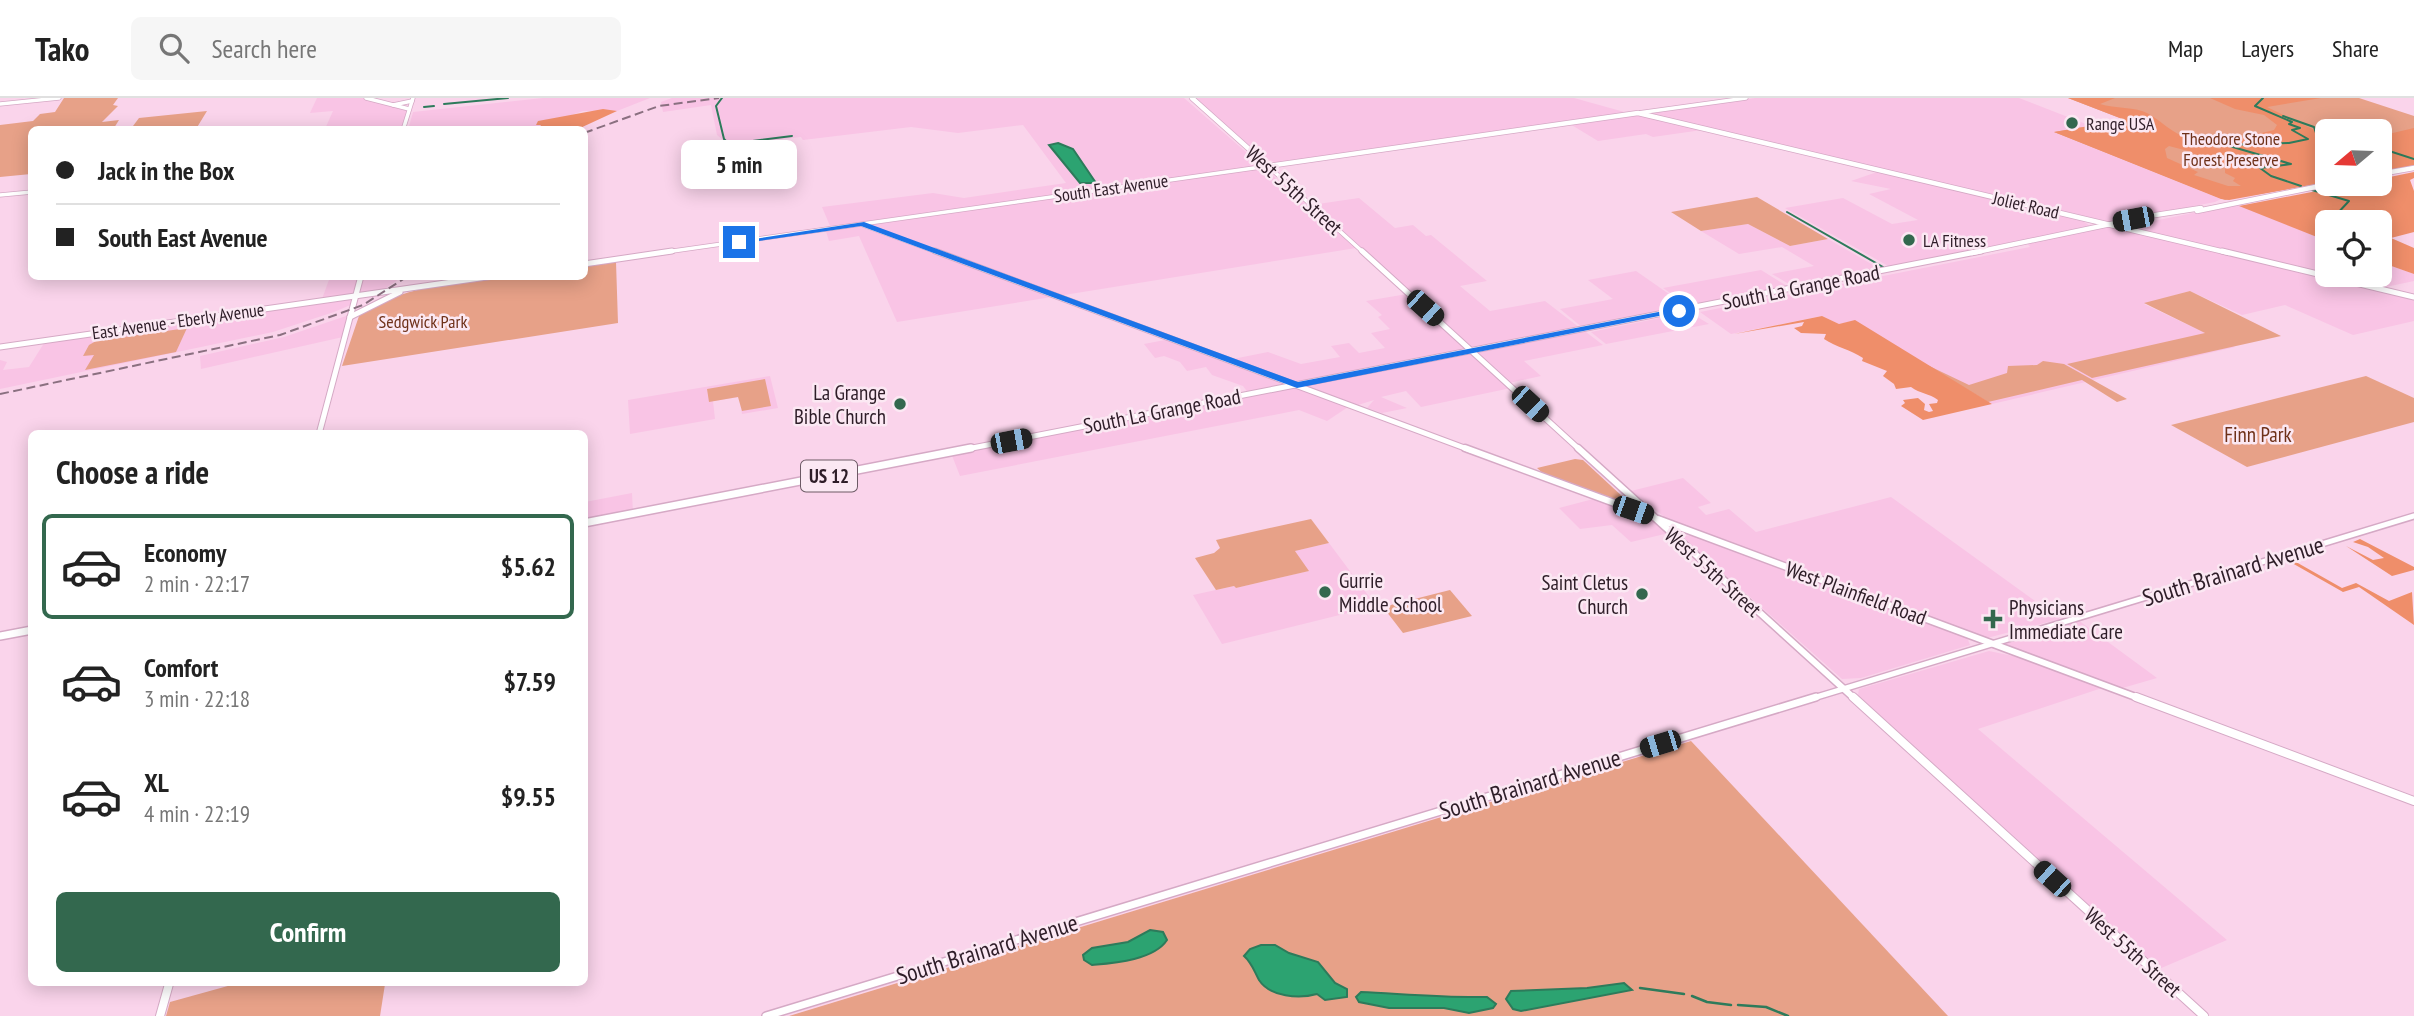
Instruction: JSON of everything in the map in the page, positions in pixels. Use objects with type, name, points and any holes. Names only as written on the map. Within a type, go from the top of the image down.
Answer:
[{"type":"main road","name":"West 55th Street","points":[[1192,98],[2204,1016]]},
{"type":"main road","points":[[393,105],[412,99],[404,126]]},
{"type":"main road","name":"South East Avenue","points":[[588,263],[1638,113]]},
{"type":"main road","name":"Joliet Road","points":[[1638,113],[2414,297]]},
{"type":"main road","points":[[1257,157],[1272,163],[1299,162]]},
{"type":"main road","points":[[2392,172],[2414,168]]},
{"type":"main road","name":"South La Grange Road","points":[[2027,243],[2093,227],[2315,187]]},
{"type":"main road","name":"South La Grange Road","points":[[588,522],[2201,208]]},
{"type":"main road","points":[[2077,217],[2093,227]]},
{"type":"main road","name":"West Plainfield Road","points":[[862,224],[2414,801]]},
{"type":"main road","points":[[320,430],[360,280]]},
{"type":"main road","points":[[356,296],[467,280]]},
{"type":"main road","points":[[350,317],[405,289]]},
{"type":"main road","name":"East Avenue - Eberly Avenue","points":[[0,347],[356,296]]},
{"type":"main road","points":[[1615,504],[1625,503],[1629,496]]},
{"type":"main road","points":[[1680,542],[1682,535],[1696,533]]},
{"type":"main road","points":[[0,636],[28,631]]},
{"type":"main road","points":[[160,1016],[168,986]]},
{"type":"street","points":[[0,104],[59,98]]},
{"type":"street","points":[[366,98],[410,109]]},
{"type":"street","points":[[1638,113],[1746,98]]},
{"type":"street","points":[[0,195],[28,192]]},
{"type":"street","name":"South Brainard Avenue","points":[[766,1016],[2414,516]]},
{"type":"shaded area","points":[[317,98],[363,98],[408,109],[403,126],[326,126],[333,111],[310,113]]},
{"type":"shaded area","points":[[543,98],[650,98],[617,111],[583,111],[557,120],[538,121],[540,126],[409,126],[413,112]]},
{"type":"shaded area","points":[[672,98],[1184,98],[1356,248],[897,322],[859,236],[829,241],[825,228],[830,226],[822,207],[933,193],[964,198],[1066,183],[1023,125],[958,133],[911,127],[803,140],[801,137],[729,145],[717,135],[711,105],[663,112],[661,102]]},
{"type":"shaded area","points":[[1196,98],[1574,98],[1628,113],[1276,163],[1259,154]]},
{"type":"shaded area","points":[[1755,98],[2019,98],[2091,126],[2056,133],[2221,199],[2110,222],[1646,114]]},
{"type":"shaded area","points":[[1639,115],[1702,130],[1598,141],[1570,124]]},
{"type":"shaded area","points":[[1058,143],[1073,149],[1096,183],[1080,183],[1049,145]]},
{"type":"shaded area","points":[[1877,172],[2083,221],[2090,226],[1890,267],[1785,208],[1843,198],[1892,224],[1918,220],[1869,194],[1891,189],[1851,181]]},
{"type":"shaded area","points":[[1359,198],[1395,228],[1413,225],[1426,236],[1431,235],[1487,281],[1460,286],[1490,311],[1545,301],[1580,328],[1472,349],[1311,205]]},
{"type":"shaded area","points":[[2237,204],[2315,236],[2315,272],[2124,227]]},
{"type":"shaded area","points":[[1748,224],[1790,246],[1828,239],[1880,269],[1792,286],[1772,274],[1814,266],[1782,247],[1739,254],[1701,231]]},
{"type":"shaded area","points":[[2116,226],[2315,274],[2315,287],[2368,287],[2414,298],[2414,321],[2353,335],[2285,305],[2242,315],[2190,291],[2144,304],[2235,347],[1992,404],[1855,321],[1839,324],[1822,316],[1731,334],[1700,312],[2030,247],[2027,243]]},
{"type":"shaded area","points":[[2392,266],[2414,274],[2414,281],[2392,286]]},
{"type":"shaded area","points":[[1761,270],[1790,288],[1691,307],[1663,288]]},
{"type":"shaded area","points":[[1636,271],[1689,308],[1583,328],[1560,309],[1613,299],[1588,280]]},
{"type":"shaded area","points":[[329,280],[357,280],[353,295],[322,299]]},
{"type":"shaded area","points":[[362,280],[398,280],[380,292],[357,295]]},
{"type":"shaded area","points":[[1407,294],[1469,350],[1297,383],[1233,359],[1268,352],[1301,364],[1340,357],[1331,346],[1349,343],[1359,353],[1385,348],[1371,333],[1390,329],[1378,317],[1382,315],[1366,301]]},
{"type":"shaded area","points":[[355,297],[353,304],[273,332],[0,389],[0,360],[7,362],[3,370],[29,367],[46,340]]},
{"type":"shaded area","points":[[1689,312],[1709,324],[1606,344],[1591,332]]},
{"type":"shaded area","points":[[349,315],[343,337],[201,369],[200,356],[284,337]]},
{"type":"shaded area","points":[[1582,329],[1603,345],[1524,361],[1541,376],[1509,383],[1473,351]]},
{"type":"shaded area","points":[[1170,339],[1294,385],[1249,394],[1243,386],[1212,375],[1206,367],[1187,371],[1180,362],[1164,356],[1155,358],[1144,344]]},
{"type":"shaded area","points":[[1472,351],[1511,388],[1421,407],[1406,391],[1381,397],[1407,408],[1382,413],[1367,408],[1374,400],[1358,405],[1299,385]]},
{"type":"shaded area","points":[[770,376],[778,408],[742,414],[739,397],[713,401],[715,419],[630,434],[628,400]]},
{"type":"shaded area","points":[[1296,388],[1348,407],[1327,421],[1299,410],[960,476],[951,453]]},
{"type":"shaded area","points":[[1683,478],[1711,503],[1698,507],[1706,515],[1729,509],[1756,532],[1891,497],[2060,619],[1987,638],[1667,519],[1631,491]]},
{"type":"shaded area","points":[[632,493],[633,513],[588,521],[588,501]]},
{"type":"shaded area","points":[[1597,498],[1651,517],[1669,533],[1631,542],[1612,525],[1580,529],[1559,508]]},
{"type":"shaded area","points":[[1692,535],[1967,637],[1970,645],[1861,678],[1842,679],[1685,539],[1685,536]]},
{"type":"shaded area","points":[[1329,543],[1376,606],[1222,644],[1193,595],[1308,571],[1295,551]]},
{"type":"shaded area","points":[[2078,620],[2157,678],[2119,689],[2002,644]]},
{"type":"shaded area","points":[[1989,651],[2018,657],[2102,688],[1978,729],[2227,940],[2159,969],[1858,695],[1859,689]]},
{"type":"shaded area","points":[[1150,930],[1163,932],[1167,940],[1153,952],[1111,963],[1092,965],[1084,960],[1083,955],[1092,948],[1128,942]]},
{"type":"shaded area","points":[[1261,945],[1275,945],[1289,953],[1318,962],[1335,983],[1347,989],[1347,997],[1325,1000],[1317,994],[1294,996],[1270,990],[1259,980],[1244,956],[1250,949]]},
{"type":"shaded area","points":[[1624,983],[1632,990],[1521,1011],[1513,1009],[1506,999],[1511,991],[1587,988]]},
{"type":"shaded area","points":[[1361,992],[1487,997],[1496,1004],[1493,1008],[1469,1013],[1444,1008],[1389,1008],[1359,1002],[1356,997]]},
{"type":"green space","points":[[64,98],[118,98],[113,105],[118,106],[102,122],[119,120],[115,126],[28,126],[28,174],[0,177],[0,125],[33,121],[40,114],[55,112]]},
{"type":"green space","name":"Theodore Stone Forest Preserve","points":[[2068,98],[2359,98],[2414,116],[2414,165],[2392,170],[2392,119],[2315,119],[2315,184],[2225,200],[2054,132],[2125,120]]},
{"type":"green space","points":[[2068,98],[2115,98],[2100,104],[2143,111],[2172,131],[2189,138],[2189,141],[2220,149],[2225,142],[2274,130],[2277,125],[2264,115],[2235,109],[2210,98],[2321,98],[2267,107],[2315,130],[2315,184],[2229,200],[2054,132],[2125,120]],"holes":[[[2169,146],[2188,151],[2212,163],[2225,165],[2225,173],[2235,178],[2233,181],[2241,186],[2228,186],[2194,175],[2198,172],[2167,158],[2165,149]]]},
{"type":"green space","points":[[603,109],[617,111],[584,126],[540,126],[536,125],[538,121]]},
{"type":"green space","points":[[207,111],[198,126],[133,126],[139,118]]},
{"type":"green space","points":[[2414,128],[2414,165],[2392,170],[2392,133]]},
{"type":"green space","points":[[2414,172],[2414,178],[2410,180],[2414,191],[2414,232],[2392,238],[2392,210],[2315,210],[2315,236],[2239,206],[2315,191],[2315,196],[2392,196],[2392,177]]},
{"type":"green space","points":[[1757,197],[1828,239],[1790,246],[1748,224],[1701,231],[1671,212]]},
{"type":"green space","points":[[2392,238],[2414,248],[2414,274],[2392,266]]},
{"type":"green space","name":"Sedgwick Park","points":[[616,262],[618,323],[342,366],[359,316],[382,303],[408,293],[467,281],[588,280],[588,265]]},
{"type":"green space","points":[[2190,291],[2281,336],[2092,378],[2067,364],[2205,333],[2144,303]]},
{"type":"green space","points":[[1822,316],[1839,324],[1855,320],[1992,404],[1923,420],[1901,406],[1905,403],[1903,400],[1918,398],[1925,404],[1924,410],[1929,412],[1933,411],[1929,404],[1937,403],[1938,400],[1911,387],[1896,389],[1894,384],[1883,376],[1887,371],[1862,361],[1863,358],[1858,355],[1824,339],[1826,334],[1801,333],[1794,328],[1802,326],[1804,322],[1734,334]]},
{"type":"green space","points":[[187,328],[176,352],[85,370],[94,355],[83,356],[89,345],[96,341]]},
{"type":"green space","points":[[2043,361],[2064,364],[2127,399],[2117,402],[2082,380],[1988,402],[1923,363],[1969,385],[2007,373],[2008,366],[2037,365]]},
{"type":"green space","name":"Finn Park","points":[[2366,376],[2414,398],[2414,422],[2247,467],[2171,425]]},
{"type":"green space","points":[[765,379],[771,406],[742,411],[738,397],[709,402],[707,389]]},
{"type":"green space","points":[[1575,459],[1583,460],[1624,498],[1623,501],[1617,502],[1546,476],[1537,468]]},
{"type":"green space","points":[[1311,519],[1329,543],[1295,551],[1309,571],[1216,590],[1195,558],[1214,553],[1220,548],[1216,540]]},
{"type":"green space","points":[[2360,539],[2414,567],[2414,570],[2392,576],[2346,546],[2373,560],[2384,558],[2368,547],[2353,542]]},
{"type":"green space","points":[[2296,562],[2342,588],[2356,583],[2389,601],[2412,592],[2414,625],[2359,587],[2343,592],[2292,563]]},
{"type":"green space","points":[[1450,590],[1472,616],[1403,633],[1383,607]]},
{"type":"green space","points":[[1691,741],[1948,1016],[789,1016]]},
{"type":"green space","points":[[228,986],[385,986],[380,1016],[166,1016],[170,1002]]},
{"type":"waterway","points":[[444,104],[508,98]]},
{"type":"waterway","points":[[722,98],[716,106],[724,139],[729,144],[792,136]]},
{"type":"waterway","points":[[2263,98],[2255,106],[2292,122],[2289,124],[2300,128],[2292,130],[2308,139],[2289,143],[2226,145],[2291,164],[2260,168],[2271,176],[2301,186]]},
{"type":"waterway","points":[[424,107],[434,106]]},
{"type":"waterway","points":[[2283,116],[2314,127],[2315,130]]},
{"type":"waterway","points":[[2392,152],[2414,159]]},
{"type":"waterway","points":[[2312,190],[2349,201],[2341,210]]},
{"type":"waterway","points":[[1787,212],[1883,267]]},
{"type":"waterway","points":[[1640,988],[1684,994]]},
{"type":"waterway","points":[[1692,996],[1707,1002],[1731,1005]]},
{"type":"waterway","points":[[1738,1005],[1766,1007],[1788,1016]]},
{"type":"railway","points":[[588,132],[659,106],[719,98]]},
{"type":"railway","points":[[0,394],[280,335],[363,305],[402,280]]},
{"type":"place","name":"Range USA","points":[[2072,123]]},
{"type":"place","name":"LA Fitness","points":[[1909,240]]},
{"type":"place","name":"La Grange Bible Church","points":[[900,404]]},
{"type":"place","name":"Gurrie Middle School","points":[[1325,592]]},
{"type":"place","name":"Saint Cletus Church","points":[[1642,594]]},
{"type":"place","name":"Physicians Immediate Care","points":[[1993,619]]},
{"type":"route","points":[[739,242],[862,224],[1297,385],[1679,311]]}]
